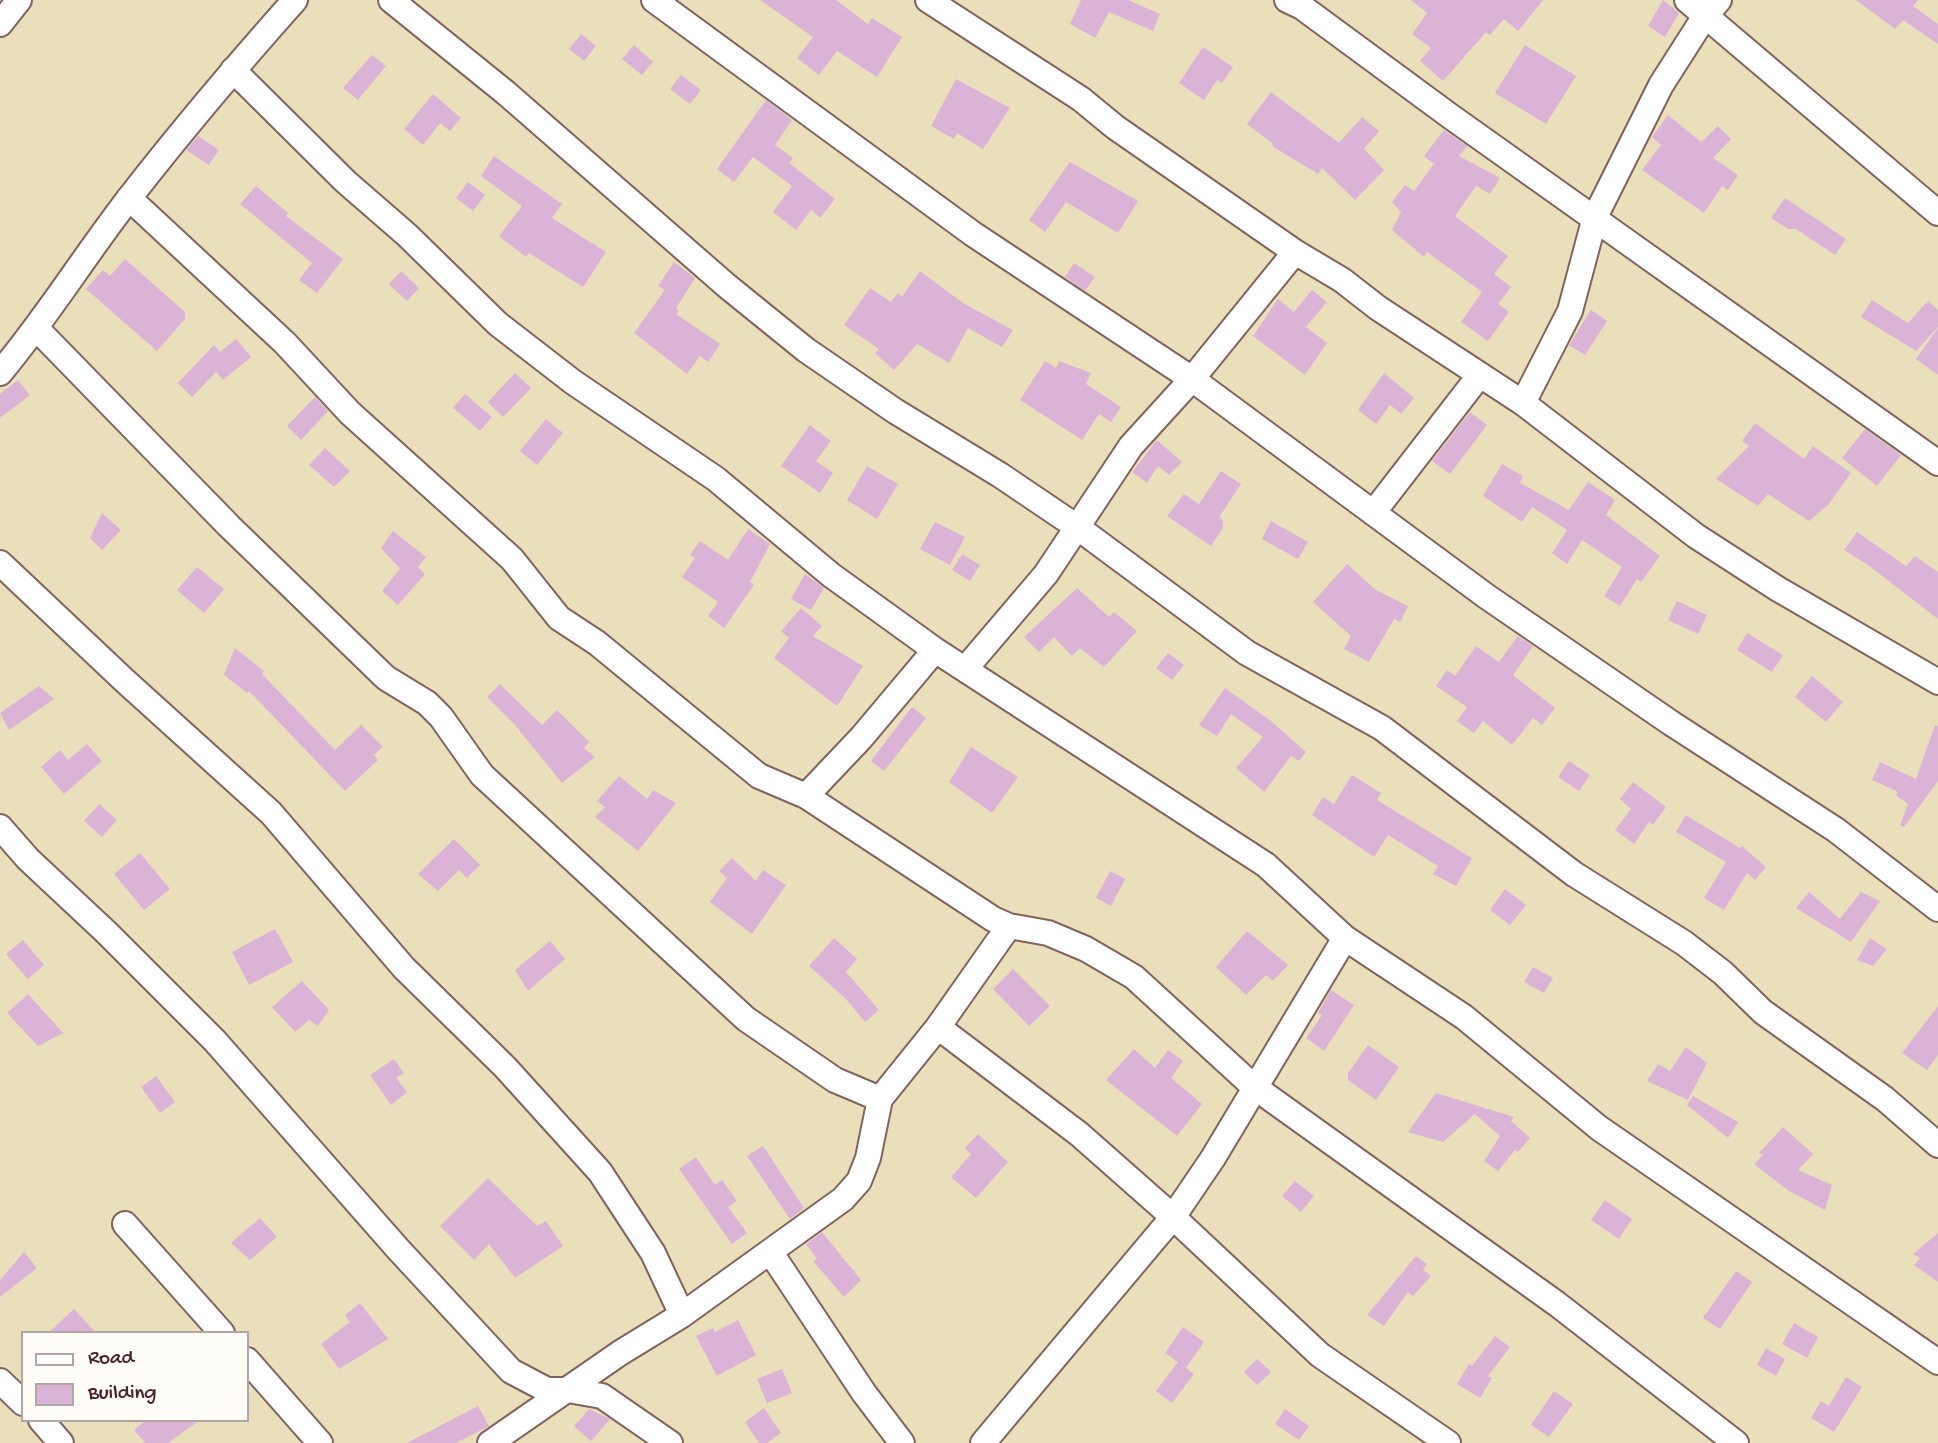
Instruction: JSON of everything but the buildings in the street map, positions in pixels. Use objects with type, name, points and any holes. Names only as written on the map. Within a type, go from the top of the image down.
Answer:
[{"type":"street","points":[[0,24],[19,0]]},
{"type":"street","points":[[0,373],[37,329],[129,198],[233,70],[295,0]]},
{"type":"street","points":[[391,0],[506,93],[727,286],[806,350],[895,411],[1000,475],[1077,527],[1247,653],[1382,728],[1574,874],[1684,943],[1723,973],[1763,1012],[1885,1098],[1938,1145]]},
{"type":"street","points":[[654,0],[973,234],[1192,379],[1373,513],[1660,716],[1836,830],[1938,909]]},
{"type":"street","points":[[928,0],[1081,99],[1115,127],[1295,252],[1342,280],[1479,376],[1523,403],[1696,536],[1778,589],[1938,682]]},
{"type":"street","points":[[1299,2],[1450,117],[1595,217],[1938,463]]},
{"type":"street","points":[[1523,403],[1570,311],[1595,217],[1704,5],[1938,214]]},
{"type":"street","points":[[233,70],[346,182],[407,235],[498,324],[573,382],[716,479],[831,575],[935,650],[1266,865],[1345,938],[1464,1017],[1599,1128],[1938,1362]]},
{"type":"street","points":[[129,198],[285,343],[350,413],[512,559],[559,618],[597,643],[760,776],[806,796],[979,911],[1009,926],[1048,933],[1086,949],[1134,977],[1254,1086],[1557,1304],[1736,1443]]},
{"type":"street","points":[[966,668],[1038,583],[1131,446],[1192,379],[1295,252]]},
{"type":"street","points":[[37,329],[229,526],[386,678],[427,703],[441,716],[482,775],[746,1019],[835,1080],[880,1099]]},
{"type":"street","points":[[1373,513],[1479,376]]},
{"type":"street","points":[[0,563],[271,813],[404,968],[505,1067],[600,1172],[653,1253],[682,1315]]},
{"type":"street","points":[[806,796],[862,738],[935,650]]},
{"type":"street","points":[[0,827],[28,859],[215,1041],[498,1358],[530,1384],[547,1390],[568,1390],[603,1396],[670,1443]]},
{"type":"street","points":[[490,1443],[682,1315],[843,1199],[859,1181],[868,1158],[880,1099],[938,1027],[1009,926]]},
{"type":"street","points":[[983,1443],[1173,1217],[1213,1158],[1345,938]]},
{"type":"street","points":[[938,1027],[1079,1134],[1173,1217],[1320,1355],[1448,1443]]},
{"type":"street","points":[[125,1224],[220,1331]]},
{"type":"street","points":[[771,1253],[864,1394],[902,1443]]},
{"type":"street","points":[[248,1361],[320,1443]]},
{"type":"street","points":[[0,1381],[21,1401]]},
{"type":"street","points":[[43,1422],[61,1443]]}]
